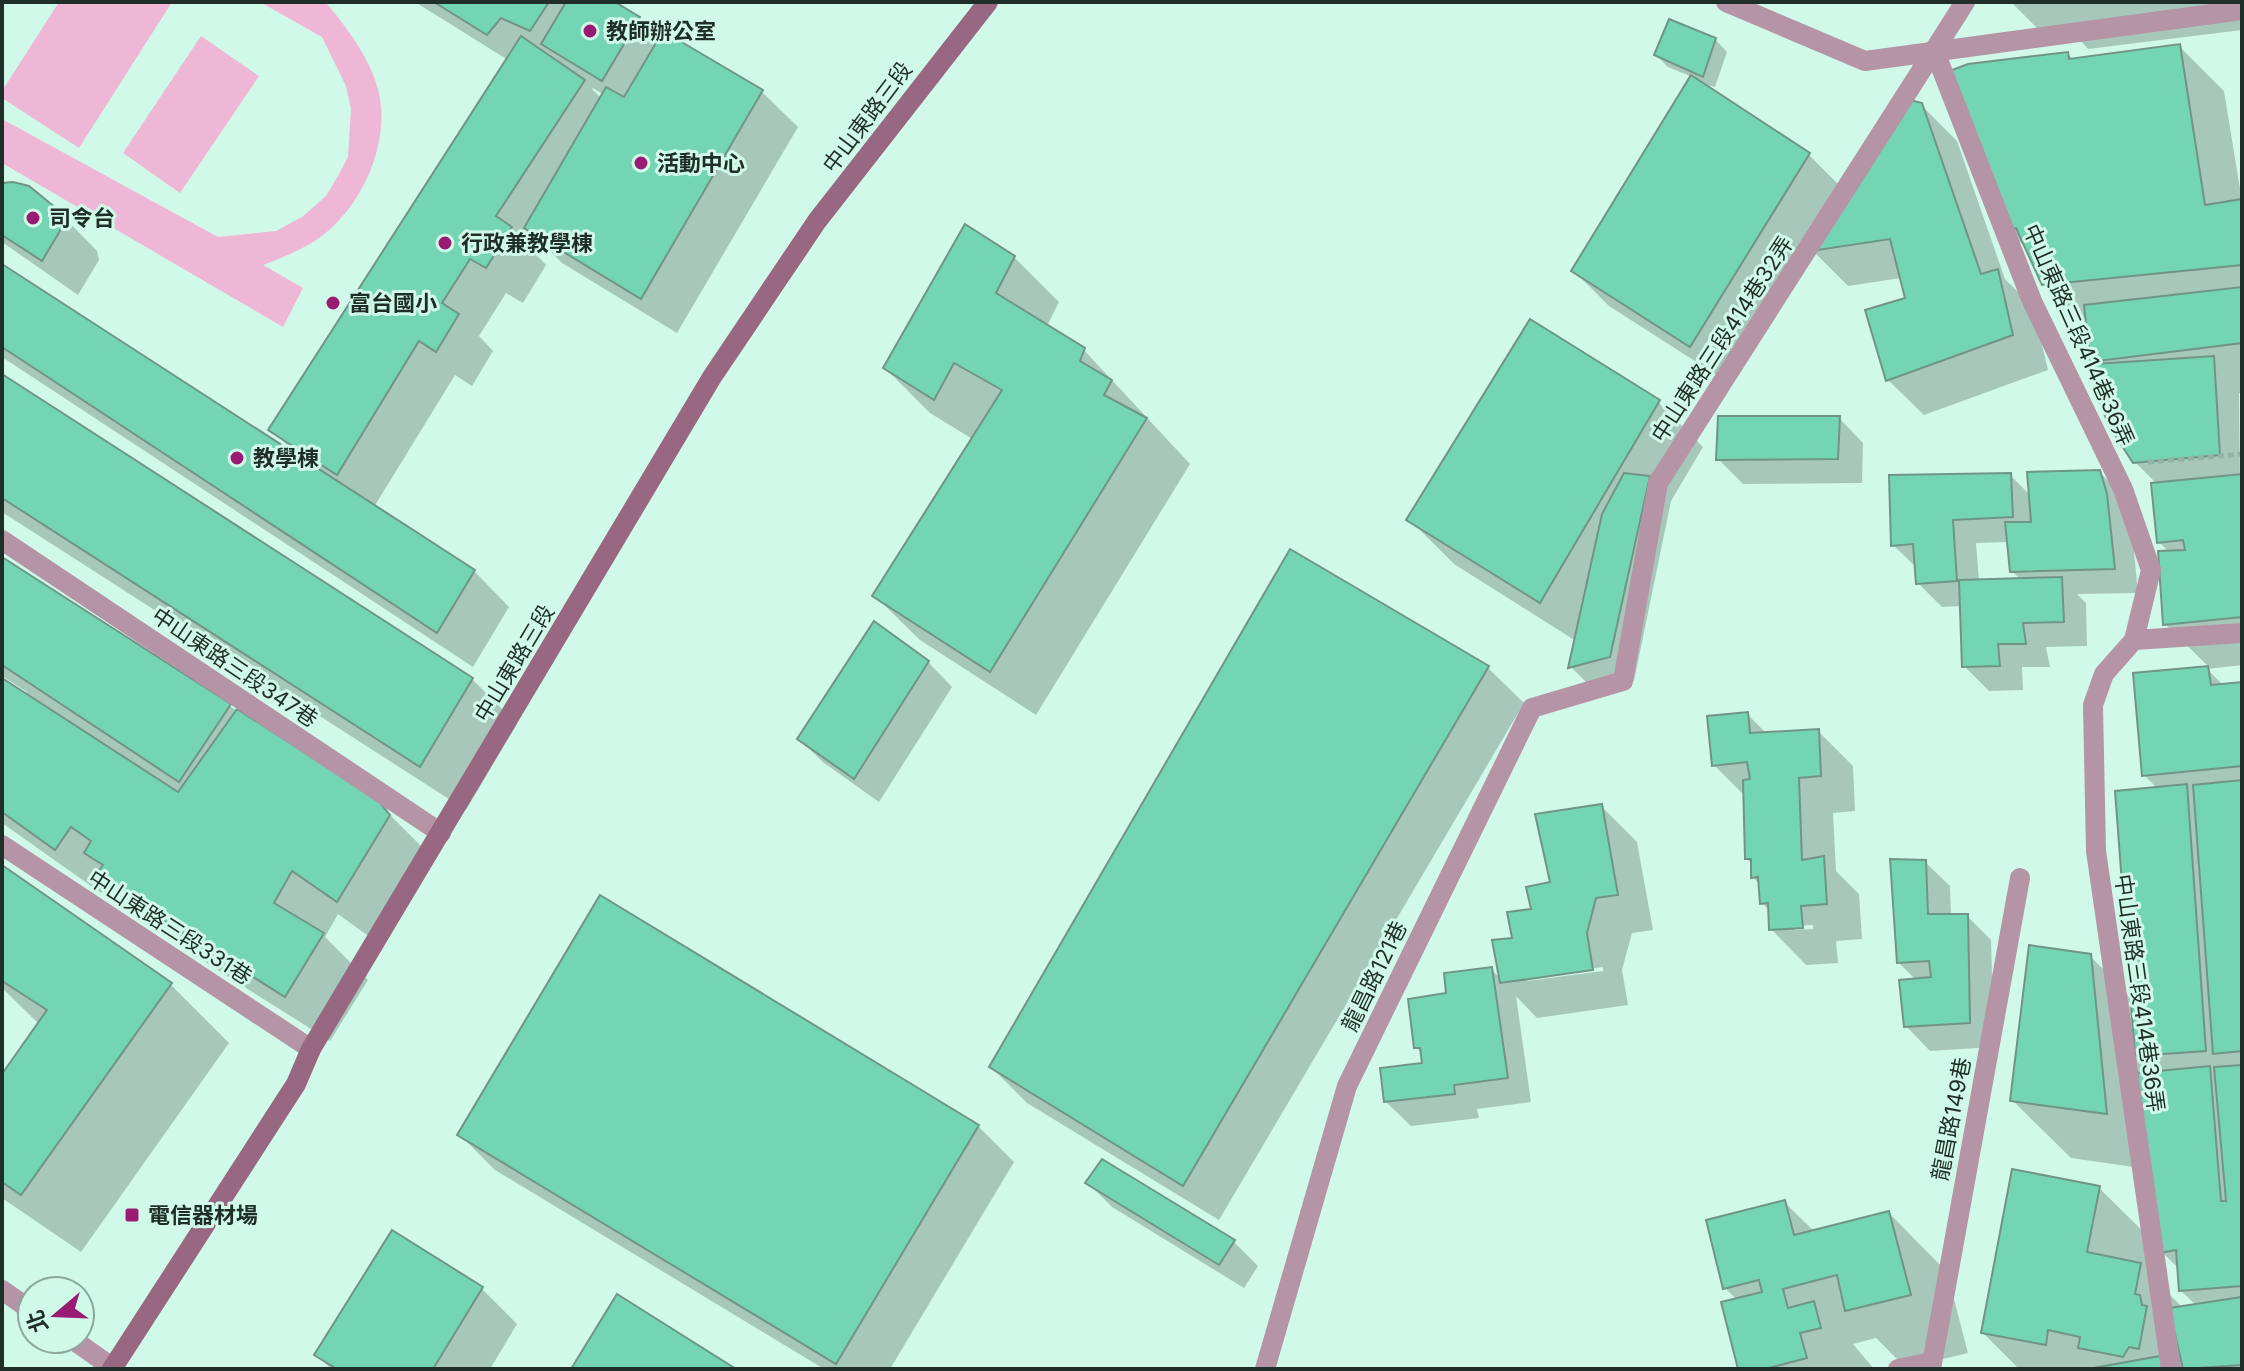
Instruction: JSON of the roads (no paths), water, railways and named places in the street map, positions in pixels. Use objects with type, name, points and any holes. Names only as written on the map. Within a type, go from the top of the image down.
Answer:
[{"type":"main road","name":"中山東路三段","points":[[112,1368],[296,1084],[311,1049],[712,377],[826,209],[988,2]]},
{"type":"lane","points":[[1726,2],[1865,61],[2242,10]]},
{"type":"lane","name":"中山東路三段414巷32弄","points":[[1623,681],[1658,483],[1965,2]]},
{"type":"lane","name":"中山東路三段414巷36弄","points":[[1935,52],[2032,301],[2111,465],[2151,570],[2134,640],[2104,674],[2093,705],[2096,851],[2170,1366]]},
{"type":"lane","name":"中山東路三段347巷","points":[[2,540],[441,833]]},
{"type":"lane","points":[[2134,640],[2242,633]]},
{"type":"lane","name":"龍昌路121巷","points":[[1265,1369],[1347,1086],[1532,708],[1623,681]]},
{"type":"lane","name":"中山東路三段331巷","points":[[2,845],[311,1049]]},
{"type":"lane","name":"龍昌路149巷","points":[[1931,1365],[2020,878]]},
{"type":"lane","points":[[94,1355],[112,1368]]},
{"type":"lane","points":[[1898,1369],[1931,1365]]},
{"type":"place","name":"教師辦公室","points":[[590,31]]},
{"type":"place","name":"活動中心","points":[[641,163]]},
{"type":"place","name":"司令台","points":[[33,218]]},
{"type":"place","name":"行政兼教學棟","points":[[445,243]]},
{"type":"place","name":"富台國小","points":[[333,303]]},
{"type":"place","name":"教學棟","points":[[237,458]]},
{"type":"place","name":"電信器材場","points":[[132,1215]]}]
